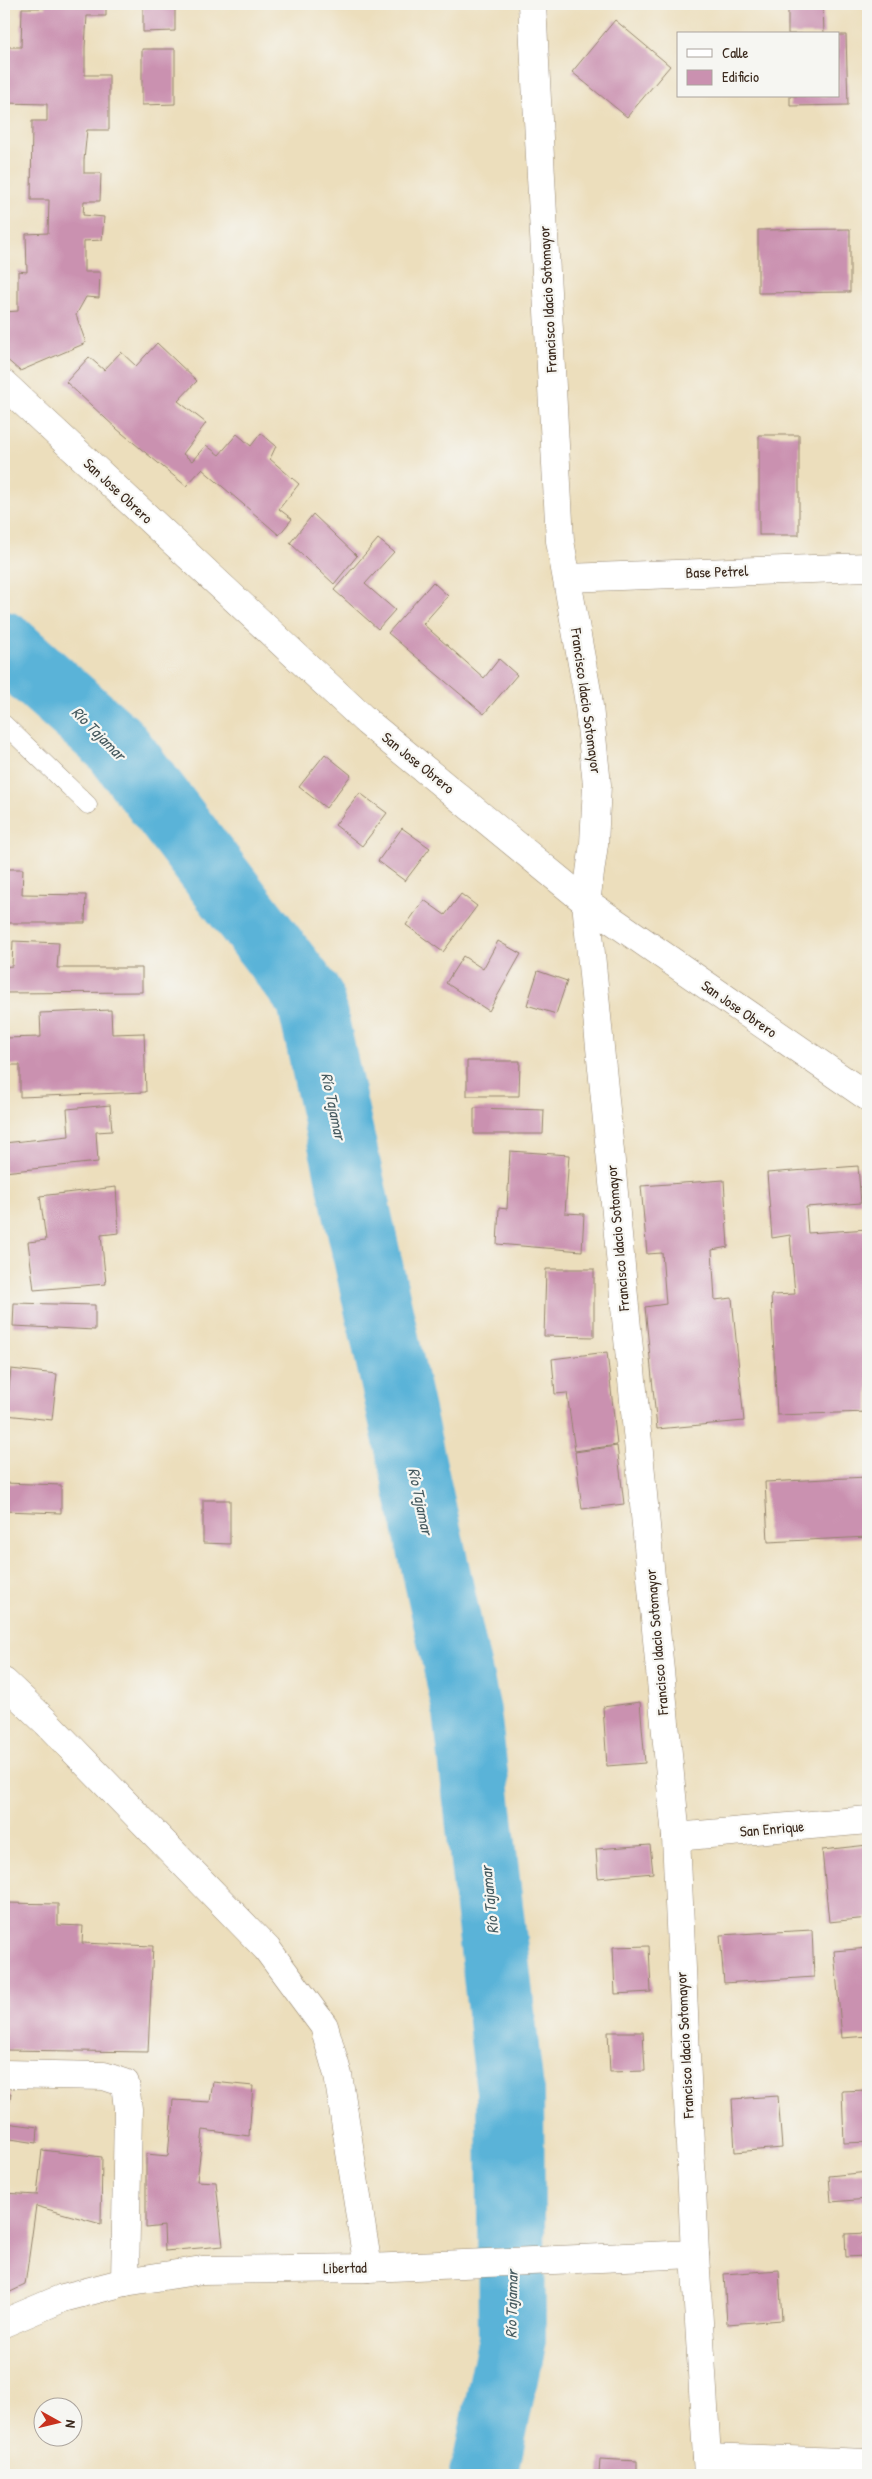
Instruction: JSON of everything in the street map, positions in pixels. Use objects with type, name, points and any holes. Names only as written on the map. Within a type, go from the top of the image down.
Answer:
[{"type":"street","name":"Francisco Idacio Sotomayor","points":[[532,4],[560,531],[588,697],[597,785],[594,844],[586,902],[676,1837],[695,2254],[707,2466]]},
{"type":"street","name":"San Jose Obrero","points":[[4,384],[367,722],[586,902],[868,1097]]},
{"type":"street","name":"Base Petrel","points":[[567,578],[868,567]]},
{"type":"street","points":[[4,1682],[46,1722],[267,1949],[324,2026],[338,2075],[368,2268]]},
{"type":"street","name":"San Enrique","points":[[676,1837],[868,1820]]},
{"type":"street","points":[[4,2074],[104,2076],[125,2083],[128,2109],[125,2282]]},
{"type":"street","name":"Libertad","points":[[4,2323],[63,2298],[125,2282],[202,2270],[368,2268],[695,2254]]},
{"type":"street","points":[[707,2466],[868,2463]]},
{"type":"lane","points":[[4,724],[88,805]]},
{"type":"building","points":[[45,4],[106,4],[106,16],[87,16],[85,47],[85,75],[109,75],[109,130],[87,130],[84,160],[84,173],[101,173],[100,201],[84,201],[83,215],[104,217],[102,240],[84,241],[84,272],[100,272],[99,298],[86,297],[76,315],[86,343],[20,371],[4,357],[4,312],[18,311],[18,271],[27,272],[26,234],[48,233],[49,200],[31,200],[32,121],[47,121],[47,104],[4,103],[4,47],[21,47],[22,8],[45,8]]},
{"type":"building","points":[[143,4],[175,4],[175,31],[143,32]]},
{"type":"building","points":[[788,4],[823,4],[824,32],[788,32]]},
{"type":"building","points":[[615,20],[670,66],[627,117],[572,72]]},
{"type":"building","points":[[840,35],[846,35],[848,105],[790,106],[790,98],[840,98]]},
{"type":"building","points":[[142,49],[175,49],[175,104],[142,105]]},
{"type":"building","points":[[850,229],[850,292],[758,293],[758,230]]},
{"type":"building","points":[[157,343],[197,381],[178,401],[206,423],[183,454],[192,461],[206,445],[219,455],[237,434],[251,446],[261,433],[276,446],[270,459],[299,484],[279,509],[292,519],[279,535],[202,469],[186,486],[117,429],[66,382],[89,357],[104,370],[121,352],[136,366]]},
{"type":"building","points":[[759,435],[799,435],[799,535],[759,535]]},
{"type":"building","points":[[313,514],[357,556],[334,584],[290,543]]},
{"type":"building","points":[[378,539],[394,552],[365,584],[395,610],[378,629],[334,590]]},
{"type":"building","points":[[433,582],[448,596],[423,624],[484,678],[499,659],[517,675],[484,714],[388,633]]},
{"type":"building","points":[[325,754],[351,775],[326,808],[299,787]]},
{"type":"building","points":[[360,793],[387,813],[362,846],[335,825]]},
{"type":"building","points":[[402,828],[430,848],[405,881],[378,861]]},
{"type":"building","points":[[4,869],[23,869],[22,894],[86,895],[85,923],[4,923]]},
{"type":"building","points":[[461,894],[477,906],[443,952],[406,925],[424,900],[445,915]]},
{"type":"building","points":[[13,941],[59,943],[57,968],[142,968],[142,992],[4,993],[4,967],[12,966]]},
{"type":"building","points":[[498,941],[521,954],[489,1011],[446,983],[463,956],[483,969]]},
{"type":"building","points":[[538,971],[567,981],[556,1014],[527,1005]]},
{"type":"building","points":[[111,1010],[112,1034],[144,1033],[146,1092],[20,1097],[20,1065],[4,1065],[4,1038],[41,1037],[40,1013]]},
{"type":"building","points":[[467,1061],[520,1061],[519,1096],[467,1096]]},
{"type":"building","points":[[110,1105],[112,1131],[96,1132],[98,1162],[4,1172],[4,1143],[69,1136],[67,1109]]},
{"type":"building","points":[[474,1108],[544,1110],[543,1134],[474,1134]]},
{"type":"building","points":[[510,1151],[569,1155],[565,1213],[584,1214],[582,1251],[497,1244],[499,1208],[507,1209]]},
{"type":"building","points":[[858,1166],[861,1203],[806,1207],[808,1233],[868,1229],[868,1412],[777,1415],[771,1295],[795,1294],[790,1235],[772,1238],[767,1173]]},
{"type":"building","points":[[724,1180],[728,1247],[712,1250],[715,1300],[732,1298],[744,1421],[657,1429],[645,1307],[666,1304],[662,1253],[647,1254],[641,1186]]},
{"type":"building","points":[[116,1187],[119,1233],[101,1235],[106,1284],[34,1290],[28,1242],[46,1240],[40,1196]]},
{"type":"building","points":[[546,1269],[594,1269],[594,1337],[544,1336]]},
{"type":"building","points":[[14,1303],[95,1305],[95,1330],[13,1326]]},
{"type":"building","points":[[607,1352],[617,1445],[575,1451],[567,1393],[555,1394],[552,1359]]},
{"type":"building","points":[[11,1369],[57,1374],[52,1420],[6,1415]]},
{"type":"building","points":[[617,1446],[624,1504],[582,1509],[575,1452]]},
{"type":"building","points":[[867,1477],[868,1537],[768,1542],[765,1482]]},
{"type":"building","points":[[4,1483],[61,1485],[61,1513],[4,1511]]},
{"type":"building","points":[[203,1500],[230,1500],[230,1544],[203,1543]]},
{"type":"building","points":[[640,1702],[645,1763],[607,1766],[603,1707]]},
{"type":"building","points":[[650,1845],[653,1873],[598,1878],[596,1849]]},
{"type":"building","points":[[868,1845],[868,1918],[829,1922],[822,1850]]},
{"type":"building","points":[[6,1903],[58,1904],[58,1925],[83,1926],[82,1943],[153,1946],[148,2052],[4,2050]]},
{"type":"building","points":[[812,1930],[814,1977],[724,1983],[720,1935]]},
{"type":"building","points":[[649,1946],[651,1992],[615,1994],[613,1947]]},
{"type":"building","points":[[868,1948],[868,2036],[842,2038],[834,1951]]},
{"type":"building","points":[[608,2032],[643,2032],[645,2071],[610,2072]]},
{"type":"building","points":[[213,2082],[253,2086],[249,2136],[203,2130],[197,2181],[216,2182],[223,2246],[165,2251],[164,2226],[146,2228],[146,2154],[168,2156],[173,2100],[210,2102]]},
{"type":"building","points":[[868,2090],[868,2142],[844,2143],[842,2091]]},
{"type":"building","points":[[11,2094],[6,2123],[38,2127],[37,2143],[4,2138],[4,2095]]},
{"type":"building","points":[[778,2096],[782,2148],[735,2152],[732,2099]]},
{"type":"building","points":[[42,2150],[102,2157],[101,2224],[36,2206],[25,2285],[4,2295],[4,2193],[37,2195]]},
{"type":"building","points":[[868,2172],[868,2199],[831,2202],[829,2176]]},
{"type":"building","points":[[868,2233],[867,2317],[865,2256],[846,2257],[845,2234]]},
{"type":"building","points":[[779,2270],[782,2320],[727,2324],[724,2274]]},
{"type":"building","points":[[600,2459],[637,2461],[637,2475],[599,2475]]},
{"type":"waterway","name":"Río Tajamar","points":[[4,645],[115,744],[310,998],[467,1712],[510,2091],[512,2339],[484,2475]]}]
